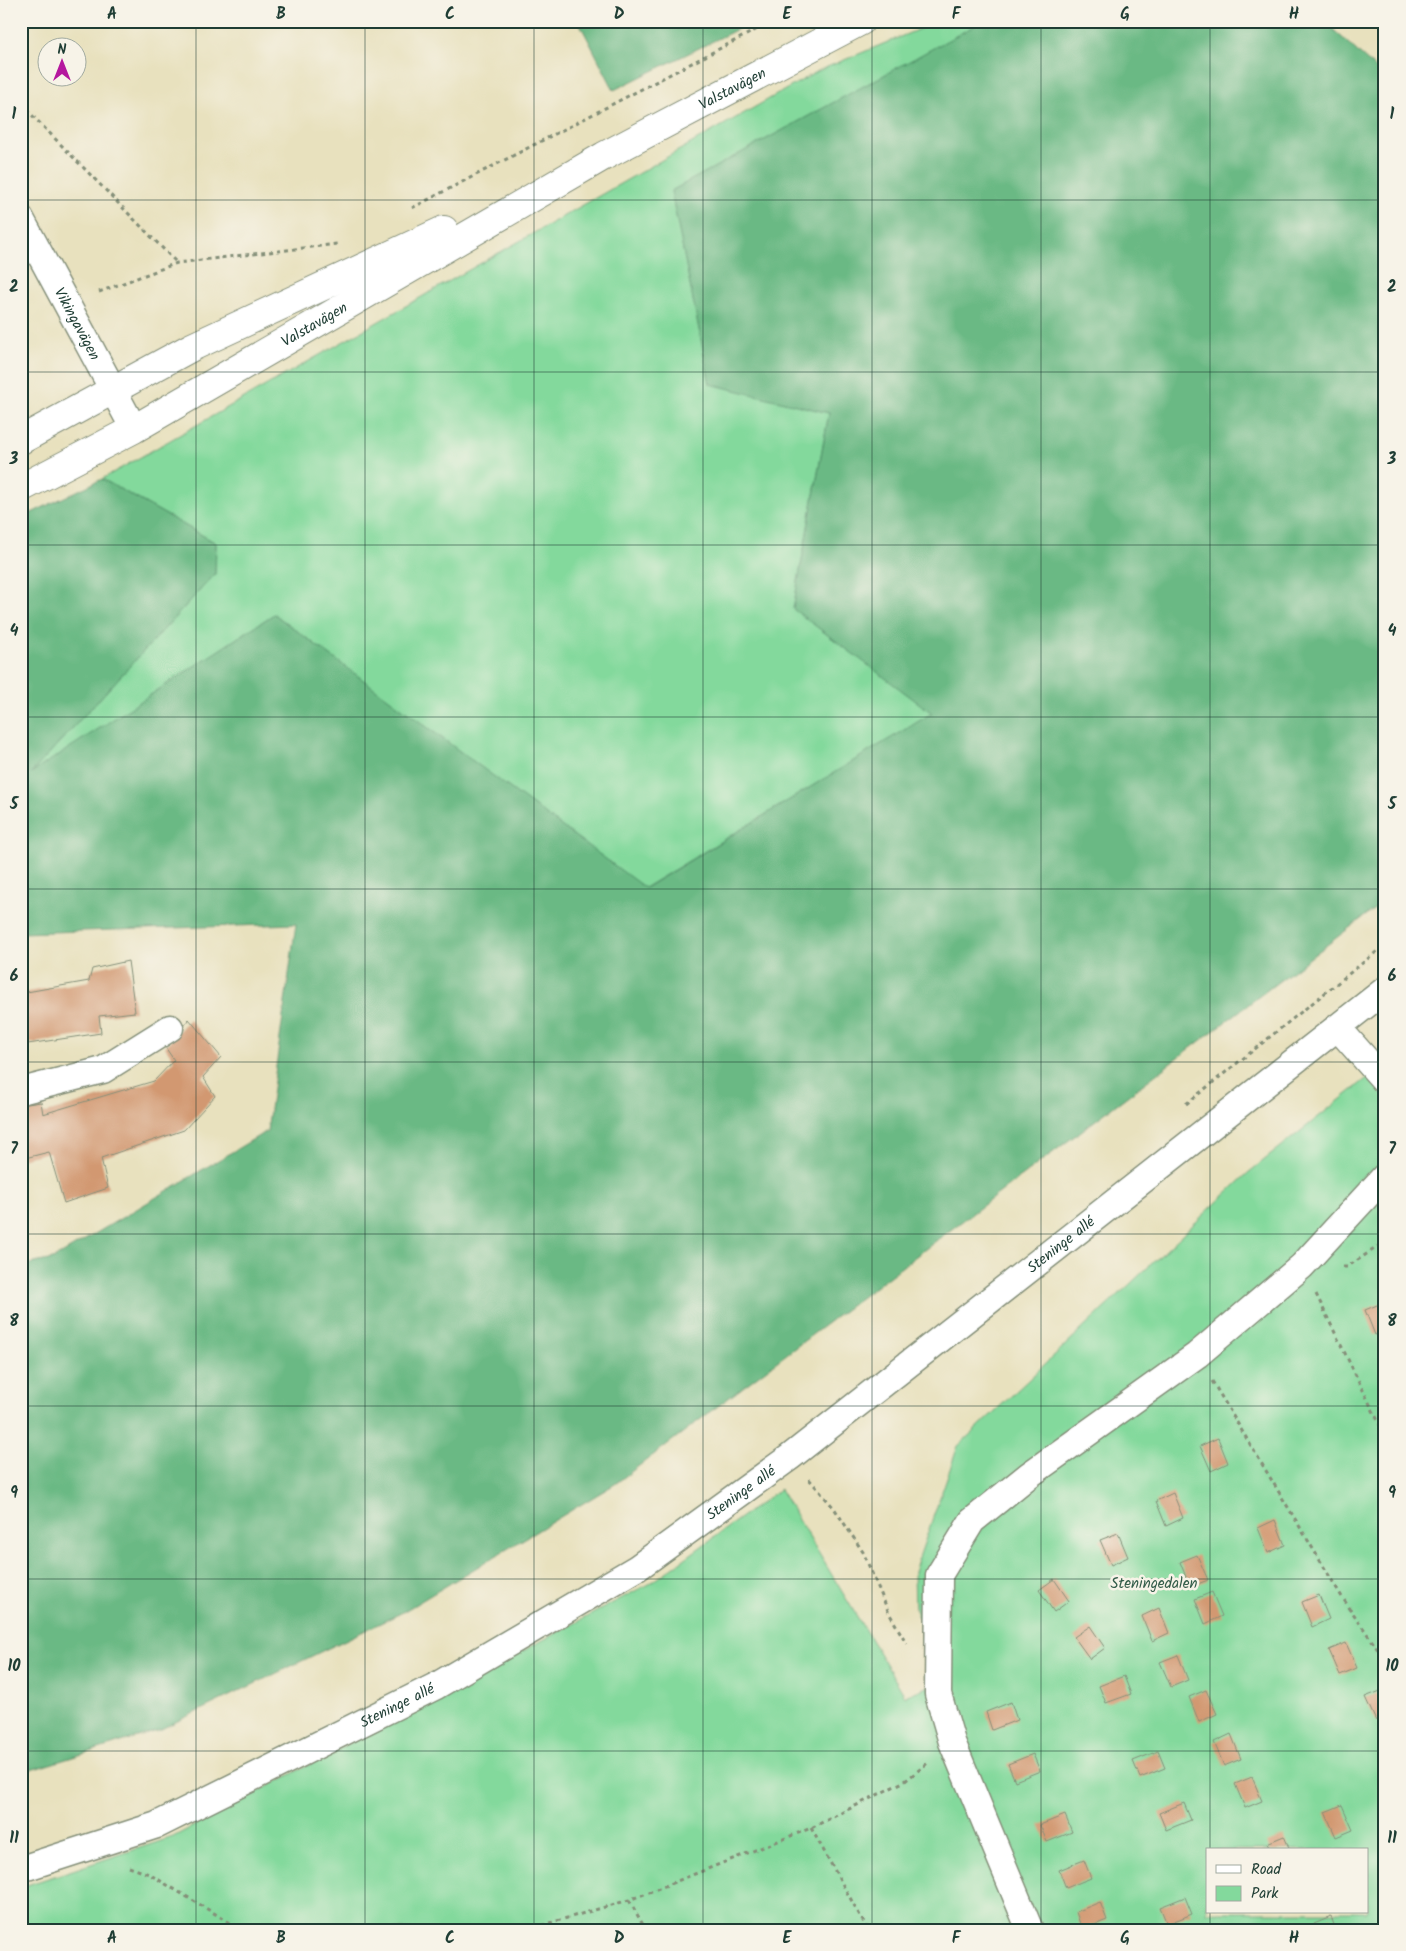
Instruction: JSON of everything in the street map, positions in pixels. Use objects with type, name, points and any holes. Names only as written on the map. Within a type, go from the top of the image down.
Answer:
[{"type":"street","name":"Valstavägen","points":[[21,488],[134,429],[604,156],[861,21]]},
{"type":"street","name":"Valstavägen","points":[[21,440],[201,343],[604,156]]},
{"type":"street","name":"Vikingavägen","points":[[21,219],[134,429]]},
{"type":"street","name":"Steninge allé","points":[[21,1869],[157,1825],[436,1686],[637,1568],[790,1457],[1385,990]]},
{"type":"street","points":[[21,1091],[103,1070],[170,1028]]},
{"type":"street","points":[[1338,1028],[1385,1081]]},
{"type":"street","points":[[1030,1930],[952,1742],[938,1694],[937,1626],[939,1575],[972,1521],[1029,1475],[1197,1355],[1302,1266],[1385,1176]]},
{"type":"path","points":[[407,211],[773,21]]},
{"type":"path","points":[[21,104],[177,263]]},
{"type":"path","points":[[99,292],[177,263],[346,242]]},
{"type":"path","points":[[21,331],[26,327]]},
{"type":"path","points":[[1183,1107],[1385,945]]},
{"type":"path","points":[[1302,1266],[1385,1435]]},
{"type":"path","points":[[1197,1355],[1337,1588],[1385,1660]]},
{"type":"path","points":[[790,1457],[834,1508],[862,1552],[888,1613],[908,1645]]},
{"type":"path","points":[[526,1930],[629,1900],[811,1828],[905,1781],[952,1742]]},
{"type":"path","points":[[811,1828],[868,1930]]},
{"type":"path","points":[[83,1849],[149,1874],[242,1930]]},
{"type":"path","points":[[629,1900],[646,1930]]},
{"type":"green space","points":[[580,21],[754,21],[614,90]]},
{"type":"green space","points":[[939,21],[982,22],[671,191],[710,383],[829,413],[793,609],[933,713],[644,888],[274,614],[29,775],[215,574],[216,543],[102,479],[820,70]]},
{"type":"green space","points":[[983,21],[1324,21],[1385,77],[1385,901],[615,1484],[401,1613],[157,1731],[21,1773],[21,1266],[53,1259],[267,1131],[296,924],[21,933],[21,783],[29,775],[21,752],[21,518],[102,479],[216,543],[215,574],[31,773],[274,614],[645,888],[932,713],[793,609],[829,413],[710,384],[671,191]]},
{"type":"green space","name":"Steningedalen","points":[[1385,1064],[1385,1930],[21,1930],[21,1887],[173,1837],[654,1581],[780,1489],[905,1696],[944,1680],[915,1610],[914,1572],[958,1446],[1248,1173]]},
{"type":"building","points":[[128,961],[135,1012],[99,1016],[101,1033],[21,1045],[21,993],[89,981],[92,969]]},
{"type":"building","points":[[189,1019],[221,1057],[203,1077],[215,1096],[184,1130],[101,1158],[108,1188],[64,1203],[49,1152],[21,1159],[21,1105],[41,1102],[43,1114],[154,1081],[174,1060],[165,1047]]},
{"type":"building","points":[[1382,1303],[1385,1309],[1385,1331],[1375,1335],[1365,1310]]},
{"type":"building","points":[[1218,1438],[1228,1463],[1211,1471],[1200,1446]]},
{"type":"building","points":[[1173,1493],[1183,1518],[1166,1526],[1156,1501]]},
{"type":"building","points":[[1275,1520],[1285,1545],[1268,1553],[1258,1528]]},
{"type":"building","points":[[1118,1533],[1128,1557],[1111,1565],[1100,1540]]},
{"type":"building","points":[[1197,1555],[1208,1580],[1190,1587],[1180,1562]]},
{"type":"building","points":[[1054,1579],[1069,1601],[1054,1612],[1039,1590]]},
{"type":"building","points":[[1212,1592],[1222,1616],[1205,1624],[1195,1599]]},
{"type":"building","points":[[1319,1595],[1329,1619],[1312,1627],[1302,1602]]},
{"type":"building","points":[[1159,1608],[1169,1633],[1152,1641],[1142,1616]]},
{"type":"building","points":[[1090,1626],[1105,1648],[1090,1659],[1074,1637]]},
{"type":"building","points":[[1346,1643],[1357,1668],[1340,1675],[1329,1650]]},
{"type":"building","points":[[1178,1655],[1188,1680],[1171,1687],[1160,1662]]},
{"type":"building","points":[[1124,1676],[1131,1694],[1106,1703],[1099,1686]]},
{"type":"building","points":[[1206,1690],[1217,1714],[1199,1722],[1189,1697]]},
{"type":"building","points":[[1383,1690],[1385,1695],[1385,1718],[1376,1721],[1365,1697]]},
{"type":"building","points":[[1011,1702],[1017,1720],[992,1730],[986,1712]]},
{"type":"building","points":[[1231,1734],[1241,1759],[1224,1766],[1214,1742]]},
{"type":"building","points":[[1158,1751],[1165,1768],[1140,1778],[1133,1761]]},
{"type":"building","points":[[1033,1754],[1040,1771],[1015,1781],[1008,1764]]},
{"type":"building","points":[[1252,1777],[1262,1801],[1245,1808],[1235,1784]]},
{"type":"building","points":[[1184,1803],[1191,1820],[1166,1830],[1159,1813]]},
{"type":"building","points":[[1342,1805],[1353,1830],[1336,1837],[1325,1812]]},
{"type":"building","points":[[1065,1815],[1072,1832],[1047,1842],[1040,1825]]},
{"type":"building","points":[[1284,1836],[1289,1848],[1269,1848],[1267,1843]]},
{"type":"building","points":[[1084,1860],[1091,1878],[1066,1888],[1059,1870]]},
{"type":"building","points":[[1185,1897],[1192,1914],[1167,1924],[1160,1907]]},
{"type":"building","points":[[1100,1902],[1107,1920],[1082,1930],[1076,1912]]},
{"type":"building","points":[[1331,1917],[1336,1930],[1316,1930],[1314,1924]]}]
